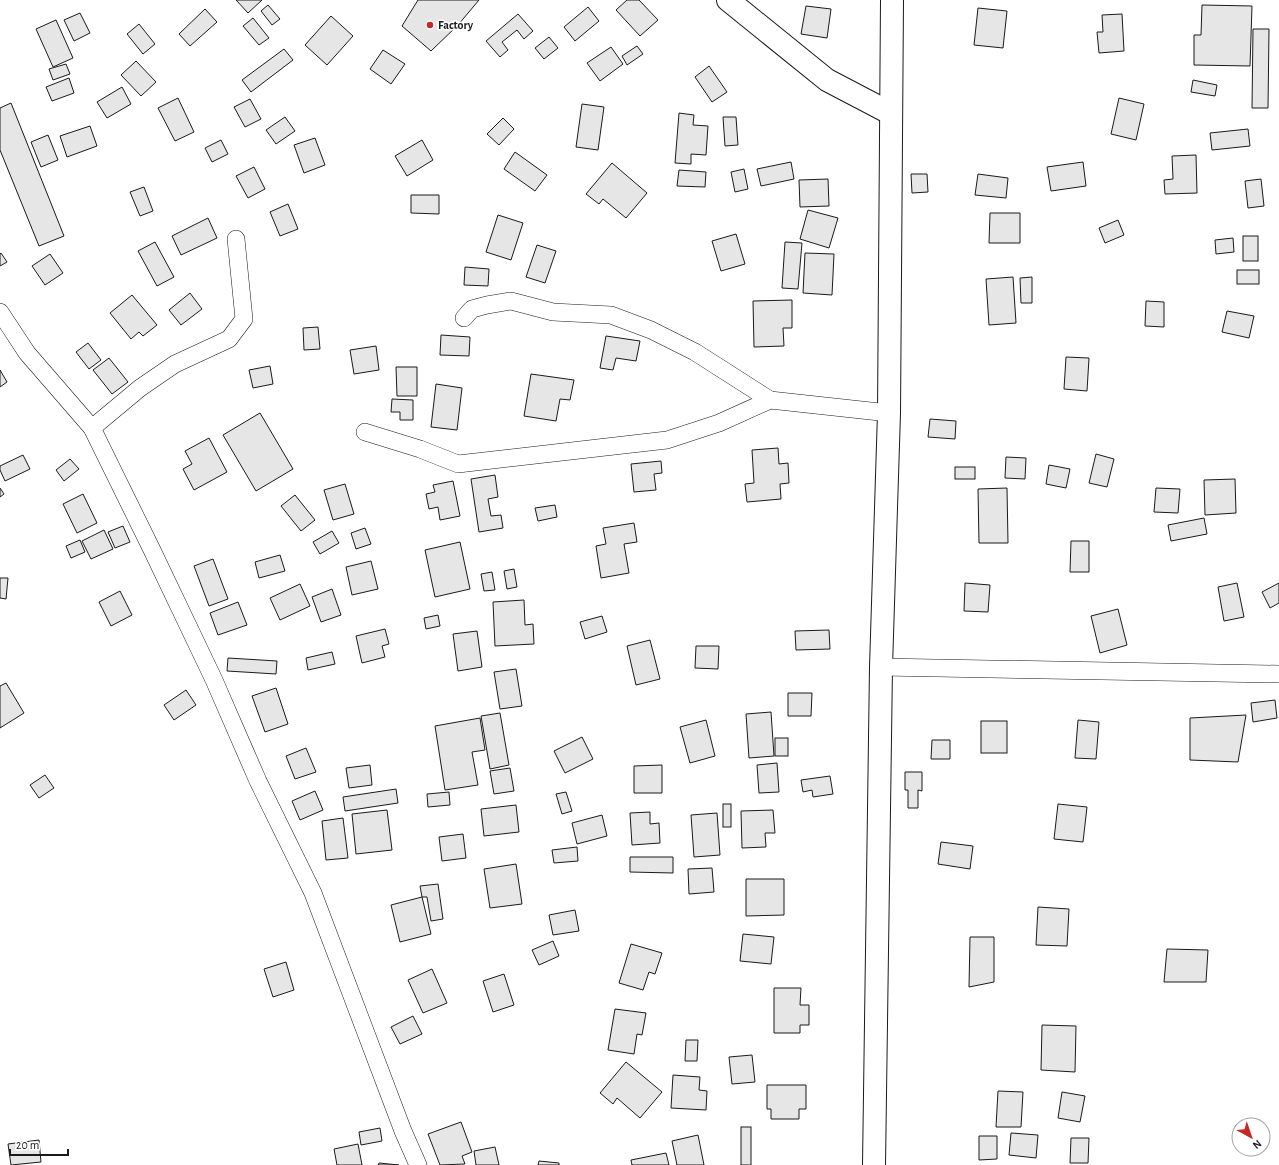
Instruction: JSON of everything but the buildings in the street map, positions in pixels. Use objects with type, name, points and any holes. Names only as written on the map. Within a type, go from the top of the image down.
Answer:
[{"type":"main road","points":[[728,0],[827,80],[890,113]]},
{"type":"main road","points":[[874,1165],[881,667],[888,413],[892,0]]},
{"type":"street","points":[[92,428],[140,388],[175,364],[229,339],[244,318],[236,239]]},
{"type":"street","points":[[464,318],[472,309],[511,301],[552,312],[611,314],[651,330],[695,352],[770,400],[888,413]]},
{"type":"street","points":[[0,312],[27,354],[92,428],[152,550],[200,651],[258,782],[313,893],[403,1131],[418,1165]]},
{"type":"street","points":[[365,432],[420,449],[458,464],[667,440],[719,423],[770,400]]},
{"type":"street","points":[[881,667],[1279,674]]},
{"type":"place","name":"Factory","points":[[430,25]]}]
